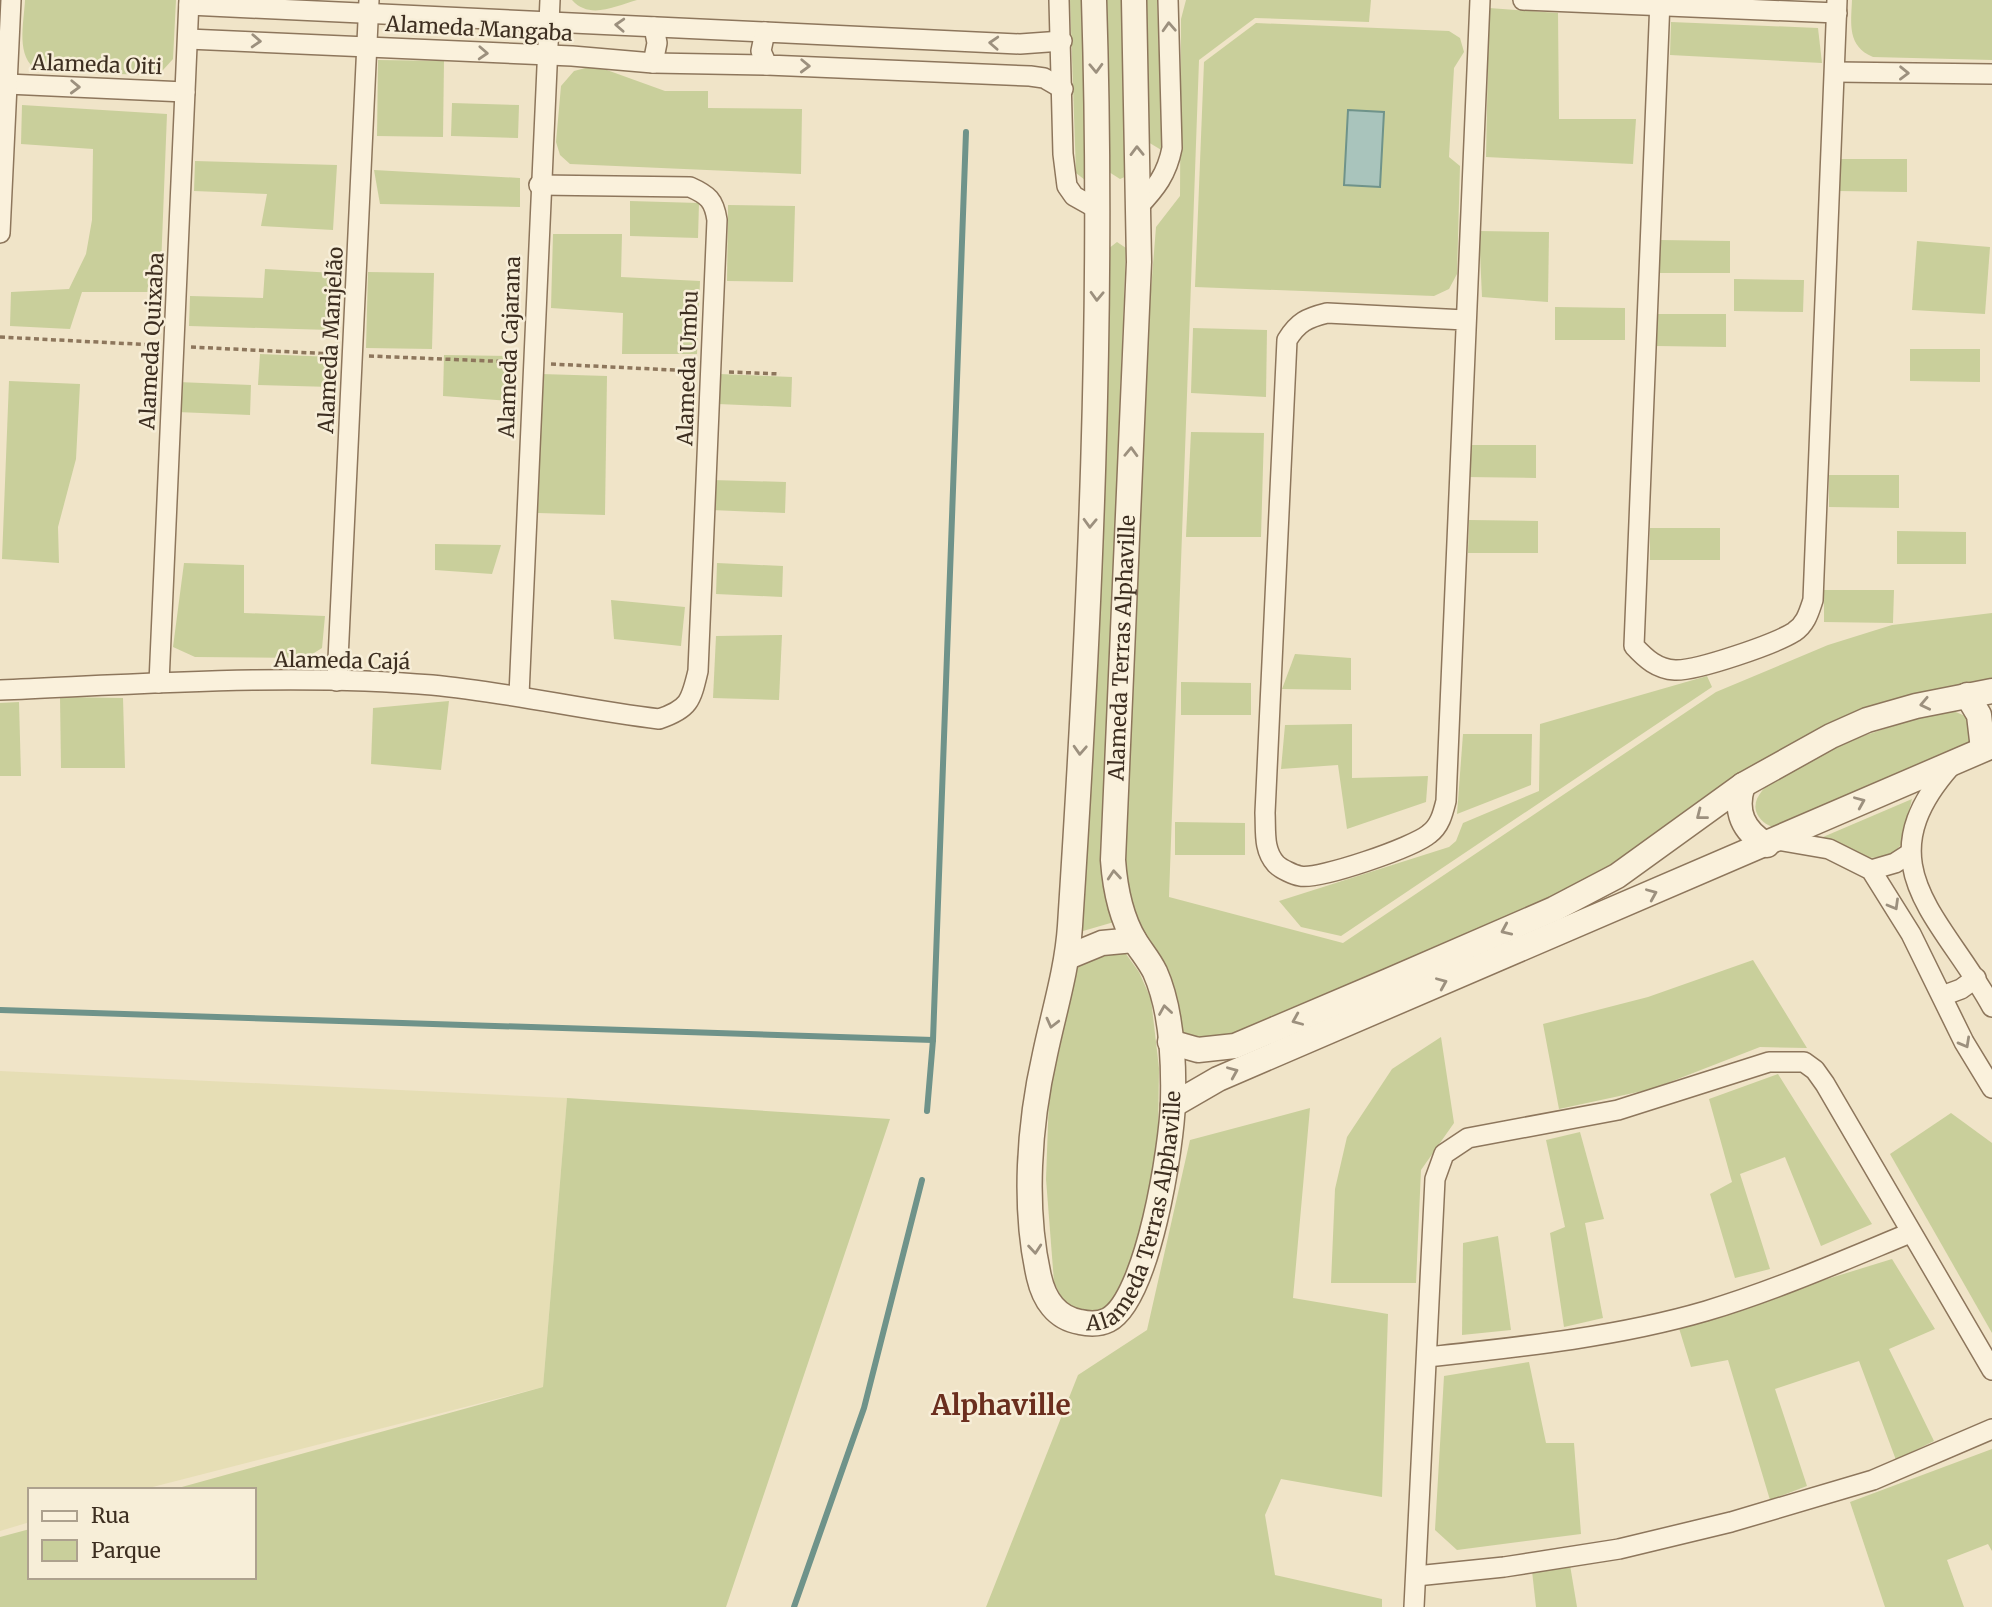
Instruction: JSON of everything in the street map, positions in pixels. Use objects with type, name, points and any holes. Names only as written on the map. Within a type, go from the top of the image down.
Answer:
[{"type":"street","name":"Alameda Cajarana","points":[[519,695],[539,185],[550,0]]},
{"type":"street","points":[[1059,0],[1063,153],[1067,186],[1074,196],[1099,210],[1138,207],[1159,184],[1168,169],[1172,148],[1168,0]]},
{"type":"street","name":"Alameda Terras Alphaville","points":[[1094,0],[1099,210],[1085,667],[1068,957],[1043,1059],[1032,1149],[1032,1212],[1037,1268],[1043,1292],[1055,1310],[1069,1320],[1088,1324],[1106,1321],[1120,1310],[1140,1276],[1162,1188],[1173,1105],[1170,1042],[1155,973],[1134,940],[1116,896],[1113,860],[1139,262],[1133,0]]},
{"type":"street","points":[[1465,320],[1327,313],[1307,318],[1296,325],[1287,340],[1265,813],[1266,849],[1278,866],[1301,877],[1322,874],[1413,844],[1430,834],[1441,819],[1447,773],[1480,0]]},
{"type":"street","points":[[1523,0],[1837,6],[1814,600],[1807,620],[1796,631],[1755,648],[1675,670],[1650,663],[1634,646],[1633,601],[1660,3]]},
{"type":"street","points":[[0,233],[7,85],[7,3]]},
{"type":"street","name":"Alameda Mangaba","points":[[189,3],[369,8],[549,22],[1020,44],[1062,41]]},
{"type":"street","name":"Alameda Quixaba","points":[[159,683],[189,3]]},
{"type":"street","name":"Alameda Manjelão","points":[[337,681],[369,8]]},
{"type":"street","points":[[653,63],[657,43],[654,27]]},
{"type":"street","points":[[765,32],[761,51],[767,65]]},
{"type":"street","name":"Alameda Mangaba","points":[[188,39],[653,63],[1030,76],[1044,78],[1063,89]]},
{"type":"street","points":[[1836,72],[1992,75]]},
{"type":"street","name":"Alameda Oiti","points":[[7,85],[185,92]]},
{"type":"street","name":"Alameda Umbu","points":[[539,185],[690,187],[706,194],[715,203],[717,220],[698,671],[692,696],[681,712]]},
{"type":"street","name":"Alameda Cajá","points":[[0,690],[159,683],[337,681],[431,685],[519,695],[659,719],[681,712]]},
{"type":"street","points":[[1170,1042],[1198,1050],[1235,1046],[1554,909],[1617,876],[1743,785],[1799,752],[1867,720],[1992,691]]},
{"type":"street","points":[[1173,1105],[1219,1079],[1952,765],[1987,747],[1979,715],[1967,695]]},
{"type":"street","points":[[1952,765],[1932,787],[1919,808],[1909,853],[1913,878],[1925,903],[1976,978],[1992,1007]]},
{"type":"street","points":[[1743,785],[1739,797],[1742,820],[1748,831],[1772,842],[1829,849],[1871,870],[1910,934],[1964,1042],[1992,1088]]},
{"type":"street","points":[[1871,870],[1895,863],[1909,853]]},
{"type":"street","points":[[1068,957],[1102,943],[1134,940]]},
{"type":"street","points":[[1942,996],[1961,989],[1976,978]]},
{"type":"street","points":[[1414,1607],[1435,1178],[1444,1154],[1468,1138],[1618,1110],[1769,1062],[1788,1059],[1804,1062],[1815,1070],[1825,1084],[1992,1370]]},
{"type":"street","points":[[1428,1357],[1605,1333],[1703,1311],[1794,1281],[1910,1233]]},
{"type":"street","points":[[1416,1576],[1504,1567],[1619,1549],[1731,1522],[1873,1480],[1992,1429]]},
{"type":"path","points":[[0,337],[780,374]]},
{"type":"shaded area","points":[[0,1071],[567,1098],[543,1387],[149,1488],[28,1488],[28,1523],[0,1531]]},
{"type":"green space","points":[[25,0],[176,0],[173,59],[163,70],[148,75],[38,71],[26,57],[22,39]]},
{"type":"green space","points":[[572,0],[637,0],[595,10],[579,6]]},
{"type":"green space","points":[[1070,0],[1086,0],[1085,180],[1076,173]]},
{"type":"green space","points":[[1104,0],[1123,0],[1127,176],[1120,179],[1109,172]]},
{"type":"green space","points":[[1143,0],[1157,0],[1163,151],[1148,142]]},
{"type":"green space","points":[[1186,0],[1371,0],[1369,22],[1255,18],[1199,60],[1169,897],[1343,943],[1716,692],[1828,645],[1892,625],[1992,613],[1992,691],[1867,720],[1617,876],[1235,1046],[1170,1042],[1113,860],[1124,629],[1156,227],[1180,196],[1181,19]]},
{"type":"green space","points":[[1852,0],[1992,0],[1992,60],[1873,57],[1859,47],[1852,33]]},
{"type":"green space","points":[[1489,8],[1558,13],[1559,119],[1636,119],[1633,164],[1486,157]]},
{"type":"green space","points":[[1671,22],[1818,28],[1822,63],[1670,55]]},
{"type":"green space","points":[[1256,23],[1449,31],[1460,38],[1464,52],[1454,68],[1449,157],[1460,166],[1457,274],[1449,289],[1434,296],[1195,287],[1204,62]]},
{"type":"green space","points":[[378,60],[444,61],[443,137],[377,136]]},
{"type":"green space","points":[[589,67],[604,69],[665,91],[708,91],[708,108],[802,109],[801,174],[570,164],[560,155],[556,142],[561,86],[574,71]]},
{"type":"green space","points":[[452,103],[519,105],[518,138],[451,136]]},
{"type":"green space","points":[[22,105],[167,114],[160,292],[82,292],[70,329],[10,326],[11,292],[69,289],[86,254],[92,220],[93,149],[21,144]]},
{"type":"green space","points":[[1838,159],[1907,159],[1907,192],[1838,191]]},
{"type":"green space","points":[[195,161],[337,165],[333,230],[261,226],[267,194],[194,191]]},
{"type":"green space","points":[[374,170],[520,178],[520,207],[380,204]]},
{"type":"green space","points":[[630,201],[699,203],[698,238],[630,236]]},
{"type":"green space","points":[[728,205],[795,206],[793,282],[727,281]]},
{"type":"green space","points":[[1479,231],[1549,232],[1548,302],[1482,297]]},
{"type":"green space","points":[[553,234],[622,234],[621,277],[700,281],[697,354],[622,354],[623,313],[551,308]]},
{"type":"green space","points":[[1660,240],[1730,241],[1730,273],[1660,273]]},
{"type":"green space","points":[[1917,241],[1990,247],[1985,314],[1912,310]]},
{"type":"green space","points":[[1117,242],[1126,248],[1103,840],[1114,922],[1083,931],[1080,924],[1108,249]]},
{"type":"green space","points":[[265,269],[334,273],[330,330],[189,326],[190,296],[263,298]]},
{"type":"green space","points":[[368,272],[434,273],[432,349],[366,348]]},
{"type":"green space","points":[[1734,279],[1804,280],[1803,312],[1734,311]]},
{"type":"green space","points":[[1555,307],[1625,308],[1625,340],[1555,340]]},
{"type":"green space","points":[[1657,314],[1726,314],[1726,347],[1657,346]]},
{"type":"green space","points":[[1193,328],[1267,330],[1266,397],[1191,393]]},
{"type":"green space","points":[[1910,349],[1980,349],[1980,382],[1910,381]]},
{"type":"green space","points":[[260,354],[333,357],[332,387],[258,385]]},
{"type":"green space","points":[[444,355],[510,356],[510,401],[443,396]]},
{"type":"green space","points":[[541,374],[607,376],[605,515],[538,513]]},
{"type":"green space","points":[[719,374],[792,377],[791,407],[718,404]]},
{"type":"green space","points":[[9,381],[80,384],[76,459],[58,527],[59,563],[2,559]]},
{"type":"green space","points":[[178,382],[251,385],[250,415],[177,412]]},
{"type":"green space","points":[[1191,432],[1264,433],[1261,537],[1186,537]]},
{"type":"green space","points":[[1466,445],[1536,445],[1536,478],[1466,477]]},
{"type":"green space","points":[[1829,475],[1899,475],[1899,508],[1829,507]]},
{"type":"green space","points":[[712,480],[786,482],[785,513],[711,510]]},
{"type":"green space","points":[[1469,520],[1538,521],[1538,553],[1468,553]]},
{"type":"green space","points":[[1650,528],[1720,528],[1720,560],[1650,560]]},
{"type":"green space","points":[[1897,531],[1966,532],[1966,564],[1897,564]]},
{"type":"green space","points":[[435,544],[501,545],[492,574],[435,570]]},
{"type":"green space","points":[[184,563],[244,565],[244,613],[325,616],[322,648],[306,658],[195,657],[173,647]]},
{"type":"green space","points":[[717,563],[783,566],[782,597],[716,594]]},
{"type":"green space","points":[[1824,590],[1894,590],[1893,623],[1824,622]]},
{"type":"green space","points":[[611,600],[685,607],[681,646],[614,639]]},
{"type":"green space","points":[[782,635],[779,700],[713,698],[716,636]]},
{"type":"green space","points":[[1295,654],[1351,658],[1351,690],[1282,689]]},
{"type":"green space","points":[[1707,676],[1712,687],[1341,936],[1301,927],[1279,901],[1449,847],[1456,841],[1463,823],[1539,791],[1540,724]]},
{"type":"green space","points":[[1181,682],[1251,683],[1251,715],[1181,715]]},
{"type":"green space","points":[[60,697],[123,698],[125,768],[61,768]]},
{"type":"green space","points":[[449,701],[441,770],[371,764],[373,708]]},
{"type":"green space","points":[[19,702],[21,776],[0,776],[0,703]]},
{"type":"green space","points":[[1951,710],[1970,718],[1971,743],[1775,828],[1763,822],[1757,814],[1760,794],[1777,777],[1804,761],[1872,733]]},
{"type":"green space","points":[[1352,724],[1352,778],[1428,776],[1426,802],[1347,829],[1338,765],[1281,769],[1285,725]]},
{"type":"green space","points":[[1463,734],[1532,734],[1531,785],[1457,814]]},
{"type":"green space","points":[[1912,799],[1901,845],[1889,857],[1865,858],[1823,837]]},
{"type":"green space","points":[[1175,822],[1245,823],[1245,855],[1175,855]]},
{"type":"green space","points":[[1115,951],[1126,954],[1139,972],[1151,999],[1159,1068],[1158,1134],[1149,1204],[1121,1290],[1107,1308],[1084,1313],[1064,1303],[1054,1282],[1046,1179],[1049,1096],[1079,961]]},
{"type":"green space","points":[[1753,960],[1807,1048],[1760,1047],[1652,1089],[1559,1109],[1543,1024],[1648,997]]},
{"type":"green space","points":[[1441,1037],[1454,1123],[1421,1170],[1416,1283],[1331,1283],[1335,1189],[1347,1137],[1392,1069]]},
{"type":"green space","points":[[1778,1074],[1872,1224],[1821,1246],[1785,1157],[1740,1174],[1770,1269],[1735,1278],[1710,1194],[1732,1182],[1709,1099]]},
{"type":"green space","points":[[567,1098],[890,1119],[726,1607],[0,1607],[0,1537],[28,1530],[28,1579],[256,1579],[256,1488],[178,1488],[543,1387]]},
{"type":"green space","points":[[1310,1108],[1293,1298],[1388,1314],[1382,1497],[1281,1479],[1265,1515],[1275,1575],[1382,1599],[1382,1607],[986,1607],[1078,1375],[1147,1330],[1190,1140]]},
{"type":"green space","points":[[1951,1113],[1992,1143],[1992,1333],[1890,1154]]},
{"type":"green space","points":[[1580,1132],[1604,1219],[1585,1223],[1603,1318],[1564,1327],[1550,1233],[1565,1227],[1546,1140]]},
{"type":"green space","points":[[1498,1236],[1511,1330],[1462,1335],[1463,1243]]},
{"type":"green space","points":[[1892,1259],[1935,1329],[1889,1349],[1934,1441],[1896,1460],[1859,1361],[1775,1389],[1807,1486],[1770,1500],[1728,1360],[1691,1367],[1678,1325]]},
{"type":"green space","points":[[1529,1362],[1546,1443],[1574,1443],[1581,1534],[1457,1550],[1435,1530],[1444,1376]]},
{"type":"green space","points":[[1992,1449],[1992,1551],[1988,1544],[1947,1560],[1964,1607],[1885,1607],[1850,1502]]},
{"type":"green space","points":[[1570,1565],[1577,1607],[1536,1607],[1532,1571]]},
{"type":"water","points":[[1348,110],[1384,112],[1380,187],[1344,185]]},
{"type":"waterway","points":[[927,1111],[933,1040],[966,132]]},
{"type":"waterway","points":[[0,1010],[933,1040]]},
{"type":"waterway","points":[[794,1607],[864,1408],[922,1180]]},
{"type":"district","name":"Alphaville","points":[[1001,1405]]}]
